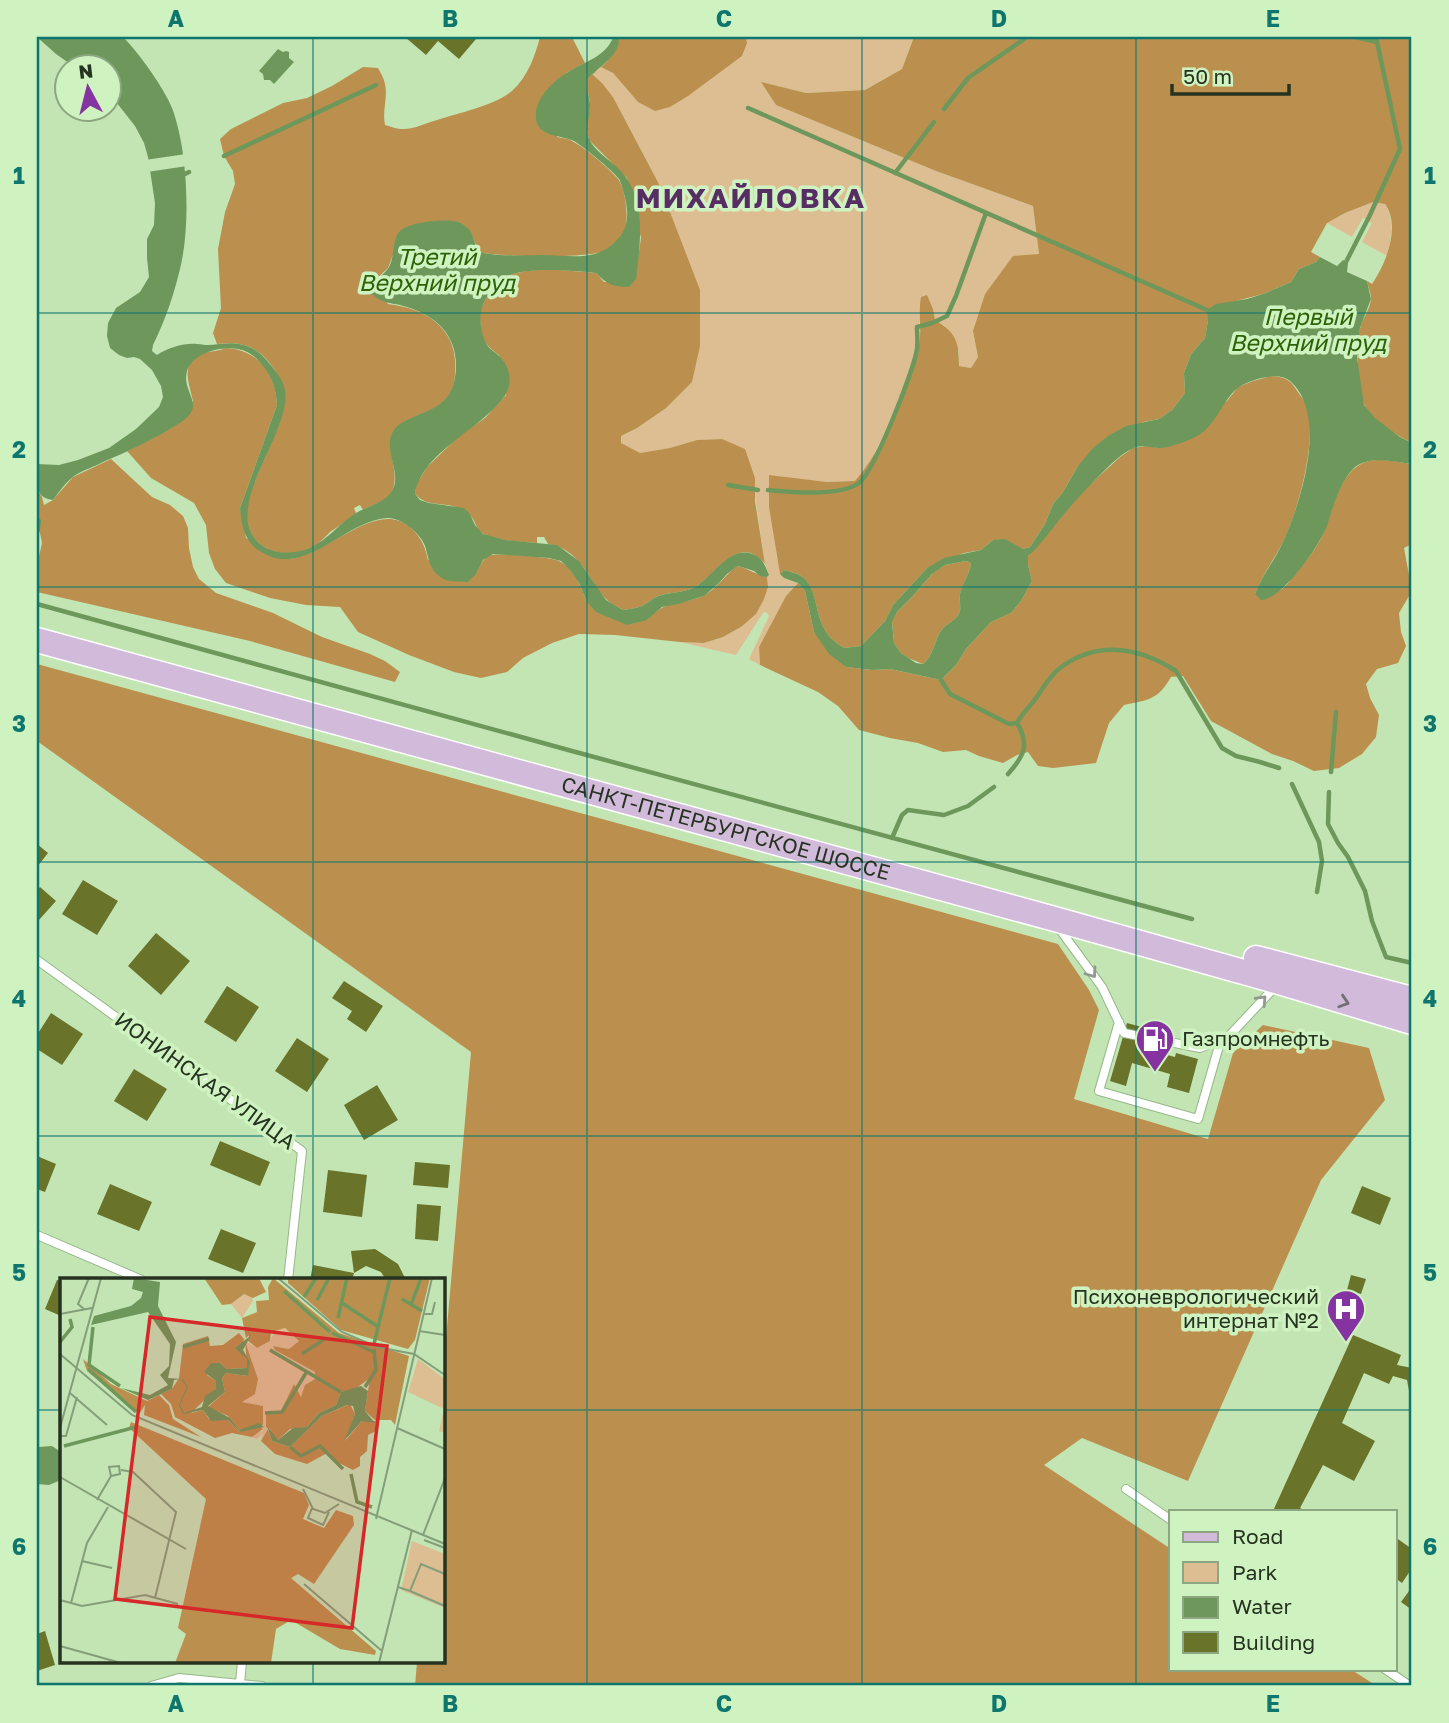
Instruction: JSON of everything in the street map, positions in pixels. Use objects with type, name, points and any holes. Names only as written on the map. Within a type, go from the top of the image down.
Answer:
[{"type":"main road","name":"САНКТ-ПЕТЕРБУРГСКОЕ ШОССЕ","points":[[37,622],[628,787],[1412,999]]},
{"type":"main road","name":"САНКТ-ПЕТЕРБУРГСКОЕ ШОССЕ","points":[[37,640],[1051,918],[1412,1022]]},
{"type":"lane","points":[[1051,918],[1102,987],[1124,1033],[1199,1048],[1229,1036],[1279,982]]},
{"type":"lane","name":"ИОНИНСКАЯ УЛИЦА","points":[[37,960],[302,1151],[288,1278]]},
{"type":"lane","points":[[1119,1023],[1099,1091],[1198,1119],[1221,1039]]},
{"type":"lane","points":[[37,1234],[137,1278]]},
{"type":"lane","points":[[1126,1489],[1169,1519]]},
{"type":"lane","points":[[240,1683],[242,1664]]},
{"type":"lane","points":[[1386,1670],[1410,1686]]},
{"type":"lane","points":[[151,1686],[179,1678],[262,1686]]},
{"type":"green space","points":[[746,37],[914,37],[902,69],[865,90],[806,93],[762,83],[776,105],[936,171],[1033,206],[1039,254],[973,330],[978,357],[971,368],[959,366],[959,352],[945,326],[935,320],[933,309],[919,323],[920,343],[901,401],[868,467],[856,481],[827,482],[769,476],[777,558],[784,578],[798,583],[786,596],[759,647],[760,665],[749,659],[769,616],[766,612],[736,655],[680,642],[704,643],[741,627],[768,587],[769,575],[765,564],[751,468],[722,439],[697,440],[639,454],[621,443],[621,436],[637,428],[660,186],[613,97],[592,74],[601,67],[613,73],[638,102],[747,43]]},
{"type":"green space","points":[[1373,202],[1385,204],[1390,216],[1391,236],[1387,256],[1362,242],[1372,223],[1363,218],[1352,237],[1327,223]]},
{"type":"shaded area","points":[[540,37],[572,37],[585,63],[566,73],[557,137],[570,140],[583,148],[618,179],[626,207],[623,235],[607,250],[598,253],[544,256],[479,252],[470,231],[396,238],[388,268],[372,283],[388,304],[415,310],[427,316],[446,333],[455,357],[452,389],[444,402],[415,417],[402,434],[391,453],[395,478],[389,496],[363,510],[360,505],[354,508],[356,513],[314,546],[290,553],[267,549],[251,534],[247,523],[247,509],[254,483],[279,424],[279,384],[271,364],[256,350],[231,343],[217,344],[213,333],[221,308],[218,249],[225,212],[235,184],[233,171],[224,156],[220,139],[231,129],[283,103],[307,98],[363,67],[378,68],[383,78],[386,89],[385,125],[399,129],[410,128],[477,108],[513,90],[530,65]]},
{"type":"shaded area","points":[[619,37],[746,37],[747,43],[742,56],[688,96],[670,107],[655,111],[638,102],[613,73],[601,67],[613,53]]},
{"type":"shaded area","points":[[914,37],[1412,37],[1412,443],[1393,432],[1369,412],[1360,390],[1359,336],[1371,302],[1367,281],[1372,284],[1377,276],[1392,234],[1390,213],[1385,204],[1373,202],[1327,223],[1311,252],[1320,257],[1316,262],[1299,269],[1291,282],[1263,294],[1232,302],[1208,320],[1205,338],[1191,354],[1184,373],[1185,393],[1172,410],[1159,419],[1143,422],[1078,466],[1053,504],[1045,524],[1030,547],[1023,549],[993,540],[981,550],[964,553],[927,568],[893,605],[885,621],[861,646],[844,648],[835,642],[821,622],[813,593],[806,581],[785,570],[780,574],[769,507],[769,475],[827,482],[855,481],[885,435],[909,380],[919,345],[921,297],[927,295],[935,320],[955,338],[959,366],[971,368],[978,357],[973,331],[985,294],[1013,256],[1039,254],[1033,206],[936,171],[776,105],[761,82],[806,93],[865,90],[902,69]]},
{"type":"shaded area","points":[[592,74],[613,97],[660,186],[700,290],[700,346],[692,382],[666,408],[621,436],[621,443],[640,453],[697,440],[722,439],[745,449],[755,478],[755,501],[765,564],[755,555],[746,552],[737,554],[695,587],[658,596],[642,606],[623,610],[604,597],[575,557],[548,544],[544,537],[537,537],[537,543],[487,536],[465,511],[429,503],[415,494],[416,485],[427,467],[460,435],[485,418],[506,395],[499,355],[484,340],[480,319],[484,302],[498,283],[504,278],[525,271],[549,270],[596,273],[604,282],[635,280],[641,238],[627,178],[589,140],[587,119],[590,101],[586,85]]},
{"type":"shaded area","points":[[226,348],[248,353],[264,366],[276,394],[277,405],[240,508],[246,538],[275,556],[284,559],[300,557],[365,524],[381,519],[396,520],[417,534],[428,560],[476,574],[484,560],[492,555],[554,559],[573,573],[587,602],[647,620],[664,607],[703,596],[738,566],[767,577],[768,587],[764,599],[756,614],[741,627],[704,643],[579,634],[552,643],[523,658],[507,672],[481,678],[454,672],[358,632],[340,607],[306,605],[270,598],[226,583],[215,569],[209,553],[206,525],[194,503],[151,478],[127,451],[178,424],[193,401],[188,380],[191,361],[204,353]]},
{"type":"shaded area","points":[[1271,376],[1288,381],[1305,402],[1310,436],[1304,476],[1293,516],[1281,546],[1255,594],[1276,591],[1288,584],[1320,539],[1345,479],[1359,465],[1374,460],[1412,464],[1412,544],[1404,548],[1412,591],[1399,613],[1406,646],[1398,663],[1377,669],[1366,684],[1379,715],[1376,737],[1362,754],[1339,768],[1314,771],[1272,754],[1211,721],[1183,676],[1171,677],[1152,698],[1124,705],[1109,723],[1096,763],[1053,768],[1038,766],[1028,752],[1003,763],[966,750],[943,752],[918,743],[859,730],[838,706],[818,692],[760,665],[759,647],[786,596],[798,583],[805,591],[814,632],[846,667],[890,669],[941,680],[991,622],[1011,613],[1021,601],[1032,581],[1028,556],[1082,492],[1133,448],[1160,448],[1227,401],[1238,387]]},
{"type":"shaded area","points":[[111,459],[152,497],[170,505],[183,516],[188,528],[193,567],[199,579],[216,593],[273,613],[322,637],[385,661],[400,672],[395,682],[250,641],[37,592],[37,565],[42,543],[37,527],[37,489],[44,505],[53,500],[73,477]]},
{"type":"shaded area","points":[[966,561],[971,563],[960,594],[959,614],[941,631],[923,664],[908,658],[894,643],[892,621],[897,612],[933,573],[945,565]]},
{"type":"shaded area","points":[[37,664],[1058,944],[1099,1010],[1074,1099],[1208,1139],[1233,1053],[1263,1025],[1369,1048],[1385,1100],[1321,1180],[1188,1481],[1082,1438],[1044,1465],[1169,1548],[1169,1670],[1352,1670],[1377,1686],[415,1686],[417,1664],[444,1664],[444,1362],[471,1052],[37,741]]},
{"type":"water","name":"Третий Верхний пруд","points":[[37,37],[123,37],[150,71],[172,108],[182,145],[186,231],[175,288],[152,351],[157,355],[186,344],[239,344],[259,353],[279,376],[285,390],[284,408],[252,491],[248,511],[250,529],[260,544],[274,551],[284,552],[308,549],[356,513],[388,496],[395,482],[390,449],[394,430],[403,422],[440,404],[452,388],[456,373],[455,356],[453,346],[443,328],[417,311],[383,301],[369,291],[389,267],[400,231],[411,225],[428,222],[458,222],[471,232],[479,252],[494,255],[589,255],[606,249],[620,236],[626,224],[627,207],[619,179],[574,141],[545,132],[537,124],[536,118],[541,97],[556,80],[600,54],[613,37],[619,37],[612,56],[588,77],[590,108],[587,132],[590,142],[623,174],[636,198],[640,231],[636,279],[629,287],[624,287],[607,282],[596,273],[547,270],[520,272],[499,282],[484,302],[481,326],[487,345],[508,369],[510,380],[507,392],[494,409],[428,466],[415,494],[420,500],[429,503],[464,508],[483,534],[505,540],[557,545],[579,561],[606,600],[623,610],[642,606],[658,596],[695,587],[729,558],[745,552],[759,558],[769,575],[760,576],[738,566],[704,596],[662,607],[647,620],[627,625],[596,612],[587,602],[571,571],[561,561],[549,558],[493,554],[483,560],[476,574],[468,582],[445,580],[432,568],[419,536],[405,523],[388,518],[372,521],[326,546],[295,558],[279,559],[263,553],[248,539],[240,508],[277,405],[276,394],[269,375],[258,360],[247,352],[231,348],[204,354],[191,364],[186,379],[192,398],[192,410],[180,423],[77,474],[53,500],[42,496],[37,482],[37,464],[59,465],[109,448],[136,429],[159,407],[163,397],[161,386],[152,370],[140,359],[119,355],[110,348],[107,336],[108,323],[116,308],[140,292],[149,277],[147,239],[154,225],[155,203],[148,157],[135,126],[122,110],[122,52],[54,52]]},
{"type":"water","points":[[278,49],[289,52],[289,58],[294,62],[274,84],[270,80],[264,80],[259,71]]},
{"type":"water","name":"Первый Верхний пруд","points":[[1320,257],[1337,266],[1343,260],[1348,263],[1347,272],[1367,281],[1371,299],[1360,328],[1357,357],[1364,405],[1375,418],[1412,443],[1412,464],[1374,460],[1354,468],[1341,487],[1317,546],[1279,591],[1270,598],[1261,600],[1255,594],[1283,542],[1297,505],[1308,459],[1310,436],[1308,415],[1302,396],[1290,381],[1272,376],[1250,381],[1239,387],[1208,427],[1193,438],[1163,448],[1135,447],[1113,463],[1079,497],[1028,556],[1032,581],[1021,601],[1011,613],[991,622],[941,680],[890,669],[846,667],[829,654],[814,632],[805,591],[798,583],[780,574],[785,570],[806,580],[813,593],[821,622],[832,639],[844,648],[861,646],[885,621],[893,605],[927,568],[944,558],[981,550],[993,540],[1005,539],[1023,549],[1030,547],[1045,524],[1053,504],[1093,448],[1126,426],[1159,419],[1172,410],[1185,393],[1184,373],[1191,354],[1205,338],[1207,310],[1216,304],[1247,299],[1291,282],[1299,269],[1316,262]],"holes":[[[966,561],[971,563],[960,594],[959,614],[941,631],[926,661],[923,664],[916,663],[901,653],[894,643],[892,622],[897,612],[932,574],[945,565]]]},
{"type":"water","points":[[52,1446],[60,1451],[60,1480],[49,1485],[37,1484],[39,1447]]},
{"type":"pier","points":[[186,154],[187,166],[147,172],[145,160]]},
{"type":"building","points":[[405,37],[476,39],[459,59],[438,41],[426,55]]},
{"type":"building","points":[[37,844],[48,853],[37,867]]},
{"type":"building","points":[[83,880],[118,901],[97,935],[62,914]]},
{"type":"building","points":[[40,887],[56,901],[38,921],[37,891]]},
{"type":"building","points":[[156,933],[190,961],[161,995],[128,966]]},
{"type":"building","points":[[344,981],[383,1006],[366,1032],[347,1019],[352,1011],[332,998]]},
{"type":"building","points":[[227,986],[259,1007],[236,1042],[204,1022]]},
{"type":"building","points":[[51,1013],[83,1034],[62,1065],[37,1049],[37,1035]]},
{"type":"building","points":[[1127,1023],[1142,1027],[1137,1047],[1175,1057],[1176,1053],[1198,1059],[1189,1093],[1167,1087],[1170,1074],[1132,1063],[1126,1086],[1110,1081]]},
{"type":"building","points":[[297,1038],[329,1059],[307,1092],[275,1071]]},
{"type":"building","points":[[134,1069],[167,1089],[147,1121],[114,1101]]},
{"type":"building","points":[[377,1085],[398,1120],[364,1140],[344,1105]]},
{"type":"building","points":[[220,1141],[270,1162],[260,1186],[210,1165]]},
{"type":"building","points":[[37,1156],[56,1164],[45,1192],[37,1189]]},
{"type":"building","points":[[415,1162],[450,1165],[448,1188],[413,1185]]},
{"type":"building","points":[[328,1170],[367,1175],[362,1217],[323,1212]]},
{"type":"building","points":[[110,1184],[152,1202],[139,1231],[97,1214]]},
{"type":"building","points":[[1362,1186],[1391,1198],[1380,1225],[1351,1213]]},
{"type":"building","points":[[417,1204],[441,1206],[438,1241],[415,1239]]},
{"type":"building","points":[[221,1229],[256,1243],[243,1273],[208,1259]]},
{"type":"building","points":[[375,1249],[398,1264],[405,1278],[385,1278],[381,1272],[366,1266],[354,1273],[351,1251]]},
{"type":"building","points":[[313,1265],[354,1273],[353,1278],[310,1278]]},
{"type":"building","points":[[1351,1275],[1366,1279],[1361,1294],[1347,1290]]},
{"type":"building","points":[[57,1280],[60,1281],[60,1316],[45,1309]]},
{"type":"building","points":[[1353,1335],[1401,1355],[1397,1365],[1412,1368],[1412,1401],[1407,1380],[1393,1376],[1389,1384],[1364,1373],[1342,1423],[1375,1441],[1354,1481],[1323,1465],[1300,1508],[1304,1510],[1273,1510]]},
{"type":"building","points":[[1396,1538],[1412,1549],[1412,1568],[1402,1583],[1396,1579]]},
{"type":"building","points":[[1412,1587],[1412,1610],[1401,1602]]},
{"type":"building","points":[[45,1631],[55,1665],[37,1671],[37,1634]]},
{"type":"waterway","points":[[944,109],[968,78],[1027,37]]},
{"type":"waterway","points":[[1355,37],[1377,42]]},
{"type":"waterway","points":[[1346,262],[1400,149],[1376,37]]},
{"type":"waterway","points":[[224,156],[376,85]]},
{"type":"waterway","points":[[748,108],[1207,310]]},
{"type":"waterway","points":[[895,173],[934,122]]},
{"type":"waterway","points":[[185,174],[189,172]]},
{"type":"waterway","points":[[768,490],[828,492],[851,487],[866,475],[909,377],[917,349],[917,327],[947,316],[986,213]]},
{"type":"waterway","points":[[728,485],[758,490]]},
{"type":"waterway","points":[[37,532],[39,521]]},
{"type":"waterway","points":[[37,604],[1192,919]]},
{"type":"waterway","points":[[941,680],[950,694],[1009,724],[1017,723],[1052,676],[1074,659],[1103,650],[1133,652],[1176,671],[1222,748],[1236,756],[1279,768]]},
{"type":"waterway","points":[[1331,772],[1336,712]]},
{"type":"waterway","points":[[1008,774],[1018,762],[1023,750],[1023,738],[1017,723]]},
{"type":"waterway","points":[[1292,784],[1319,842],[1322,861],[1317,892]]},
{"type":"waterway","points":[[892,838],[902,815],[908,810],[944,815],[968,806],[994,787]]},
{"type":"waterway","points":[[1329,792],[1328,824],[1365,891],[1372,921],[1386,957],[1412,963]]},
{"type":"place","name":"Газпромнефть","points":[[1155,1073]]},
{"type":"place","name":"Психоневрологический интернат №2","points":[[1346,1343]]},
{"type":"district","name":"МИХАЙЛОВКА","points":[[751,198]]}]
